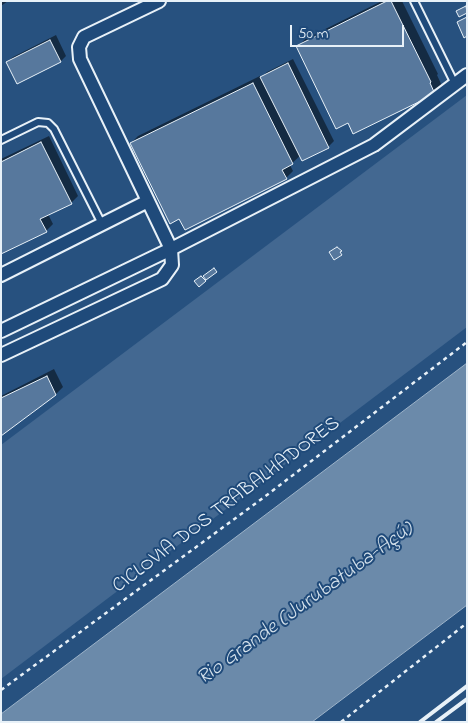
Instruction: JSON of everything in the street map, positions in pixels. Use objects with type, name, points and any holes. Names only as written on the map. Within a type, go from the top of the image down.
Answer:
[{"type":"street","points":[[1,355],[162,279],[172,265],[171,249],[80,58],[79,46],[84,38],[159,1]]},
{"type":"street","points":[[1,331],[171,249],[374,145],[467,75]]},
{"type":"street","points":[[1,275],[148,201]]},
{"type":"lane","points":[[414,1],[455,84]]},
{"type":"lane","points":[[1,140],[38,122],[48,123],[54,129],[102,224]]},
{"type":"path","name":"CICLOVIA DOS TRABALHADORES","points":[[1,690],[271,492],[467,342]]},
{"type":"path","points":[[341,722],[467,623]]},
{"type":"shaded area","points":[[467,95],[467,327],[1,679],[1,445]]},
{"type":"water","name":"Rio Grande (Jurubatuba-Açú)","points":[[467,363],[467,605],[312,722],[1,722],[1,714]]},
{"type":"building","points":[[387,1],[391,1],[431,82],[435,94],[353,134],[348,123],[336,129],[296,46]]},
{"type":"building","points":[[466,6],[467,13],[459,17],[456,11]]},
{"type":"building","points":[[467,17],[467,36],[464,38],[457,22]]},
{"type":"building","points":[[50,40],[61,62],[17,84],[6,62]]},
{"type":"building","points":[[288,63],[329,148],[302,161],[260,77]]},
{"type":"building","points":[[253,83],[293,164],[282,170],[287,179],[185,230],[179,219],[170,224],[130,143]]},
{"type":"building","points":[[41,142],[72,204],[40,219],[47,232],[1,254],[1,162]]},
{"type":"building","points":[[337,247],[342,251],[340,252],[342,255],[334,260],[329,252]]},
{"type":"building","points":[[214,268],[217,272],[206,280],[203,276]]},
{"type":"building","points":[[201,276],[206,281],[199,287],[194,281]]},
{"type":"building","points":[[47,376],[56,395],[1,436],[1,398]]},
{"type":"railway","points":[[420,722],[467,686]]},
{"type":"railway","points":[[436,722],[467,699]]}]
